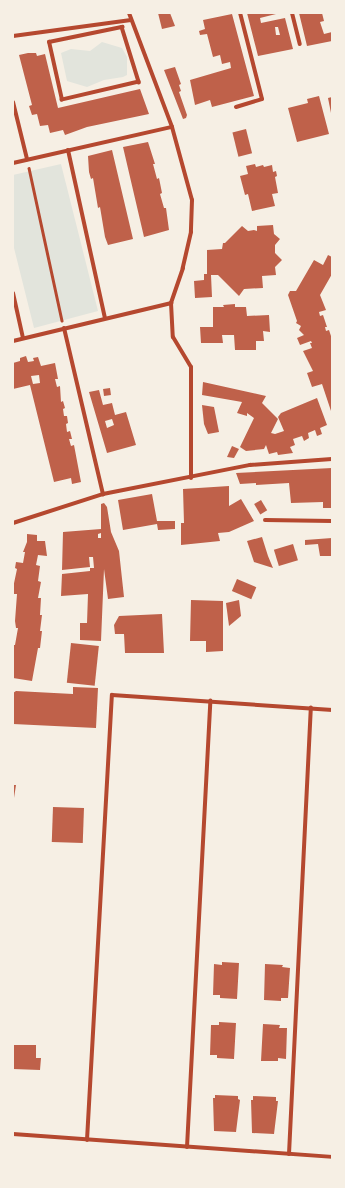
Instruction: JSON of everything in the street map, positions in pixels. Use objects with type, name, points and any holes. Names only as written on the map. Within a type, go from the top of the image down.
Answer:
[{"type":"street","points":[[129,13],[172,127],[192,200],[191,232],[183,268],[171,303],[173,337],[190,367],[191,478]]},
{"type":"street","points":[[236,107],[262,99],[240,13]]},
{"type":"street","points":[[292,13],[300,44]]},
{"type":"street","points":[[13,36],[131,20]]},
{"type":"street","points":[[122,27],[139,82],[62,100],[49,42],[122,27]]},
{"type":"street","points":[[13,102],[27,160]]},
{"type":"street","points":[[13,163],[172,127]]},
{"type":"street","points":[[68,150],[105,318]]},
{"type":"street","points":[[13,293],[23,338]]},
{"type":"street","points":[[13,341],[171,303]]},
{"type":"street","points":[[64,328],[103,494]]},
{"type":"street","points":[[13,523],[103,494],[191,478],[250,465],[332,459]]},
{"type":"street","points":[[265,520],[332,521]]},
{"type":"street","points":[[87,1140],[112,695],[332,710]]},
{"type":"street","points":[[187,1147],[210,701]]},
{"type":"street","points":[[288,1154],[311,708]]},
{"type":"street","points":[[13,1134],[332,1157]]},
{"type":"path","points":[[27,160],[64,328]]},
{"type":"shaded area","points":[[102,42],[122,48],[127,57],[127,75],[104,80],[87,87],[67,81],[61,53],[71,49],[90,51]]},
{"type":"shaded area","points":[[61,164],[98,311],[34,328],[13,244],[13,175]]},
{"type":"building","points":[[158,13],[170,13],[175,26],[162,29]]},
{"type":"building","points":[[247,13],[280,13],[260,18],[261,23],[285,18],[293,49],[258,56]],"holes":[[[275,27],[278,27],[280,35],[276,35]]]},
{"type":"building","points":[[299,13],[322,13],[324,21],[320,22],[324,34],[332,32],[332,41],[307,46]]},
{"type":"building","points":[[232,14],[254,96],[212,107],[210,100],[195,105],[190,80],[231,68],[230,62],[222,64],[220,55],[213,57],[207,34],[200,35],[199,31],[205,29],[203,20]]},
{"type":"building","points":[[36,53],[37,56],[45,54],[58,108],[140,89],[149,114],[87,127],[65,135],[63,130],[50,133],[48,125],[40,126],[37,114],[32,115],[29,106],[32,105],[19,55]]},
{"type":"building","points":[[175,67],[181,84],[179,85],[181,91],[179,92],[187,115],[186,118],[183,119],[164,70]]},
{"type":"building","points":[[319,96],[329,134],[297,142],[288,108],[308,103],[307,99]]},
{"type":"building","points":[[332,97],[332,113],[331,113],[328,98]]},
{"type":"building","points":[[246,129],[252,153],[238,157],[232,132]]},
{"type":"building","points":[[148,142],[155,164],[153,164],[157,179],[159,178],[162,193],[160,194],[164,208],[166,208],[169,230],[144,237],[123,147]]},
{"type":"building","points":[[112,150],[133,239],[108,245],[105,237],[100,207],[98,208],[93,178],[91,179],[89,172],[88,156]]},
{"type":"building","points":[[255,164],[256,167],[272,165],[273,172],[276,171],[277,176],[275,177],[278,193],[272,194],[275,206],[252,211],[248,194],[245,195],[240,176],[248,174],[246,166]]},
{"type":"building","points":[[273,225],[274,234],[280,239],[275,245],[275,253],[282,260],[275,267],[276,275],[262,276],[263,288],[244,289],[239,296],[218,275],[211,275],[212,297],[195,298],[194,281],[204,280],[204,274],[207,274],[207,250],[222,249],[223,243],[225,243],[242,226],[248,231],[257,231],[257,226]]},
{"type":"building","points":[[328,255],[332,257],[332,274],[320,295],[326,310],[319,312],[320,316],[323,315],[327,327],[325,327],[326,331],[329,330],[332,339],[332,414],[322,384],[312,387],[307,373],[313,371],[303,351],[312,348],[310,343],[312,343],[311,341],[300,345],[297,338],[304,335],[299,330],[301,326],[296,323],[297,321],[288,295],[290,291],[296,291],[314,260],[323,265]]},
{"type":"building","points":[[235,304],[235,307],[246,307],[247,316],[269,315],[270,332],[263,331],[264,341],[256,341],[256,350],[235,350],[234,335],[222,335],[223,343],[201,343],[200,327],[213,327],[213,307],[224,307],[223,305]]},
{"type":"building","points":[[26,356],[28,362],[34,361],[33,358],[38,357],[41,366],[55,363],[58,379],[55,379],[57,387],[60,386],[61,402],[63,401],[65,408],[63,409],[64,416],[67,416],[67,432],[70,431],[72,439],[69,439],[71,446],[74,445],[81,482],[72,484],[71,478],[54,482],[30,385],[13,389],[13,363],[20,361],[20,358]],"holes":[[[39,375],[40,383],[33,384],[31,376]]]},
{"type":"building","points":[[203,382],[266,396],[262,403],[278,419],[271,433],[275,434],[284,431],[278,417],[281,413],[317,398],[327,425],[320,428],[322,434],[317,436],[315,430],[308,433],[309,438],[304,441],[302,436],[293,439],[295,445],[290,447],[293,453],[278,455],[277,452],[269,454],[266,445],[264,449],[246,451],[240,447],[254,418],[247,413],[247,416],[237,413],[242,402],[202,395]]},
{"type":"building","points":[[110,388],[111,395],[104,396],[103,389]]},
{"type":"building","points":[[99,390],[103,405],[112,403],[115,415],[126,412],[136,445],[107,453],[89,392]],"holes":[[[112,419],[114,425],[107,428],[105,421]]]},
{"type":"building","points":[[202,405],[214,407],[219,432],[208,434],[204,424]]},
{"type":"building","points":[[232,446],[239,449],[234,458],[227,457]]},
{"type":"building","points":[[332,468],[332,508],[323,508],[323,502],[291,503],[289,483],[256,485],[256,483],[240,484],[236,473]]},
{"type":"building","points":[[229,486],[229,506],[241,499],[254,521],[229,532],[218,533],[220,541],[181,545],[181,523],[184,523],[183,489]]},
{"type":"building","points":[[152,494],[157,521],[175,521],[175,529],[158,530],[157,524],[123,530],[118,500]]},
{"type":"building","points":[[261,500],[267,510],[260,514],[254,504]]},
{"type":"building","points":[[104,503],[107,507],[111,532],[119,551],[124,597],[108,599],[104,569],[101,641],[80,640],[80,623],[87,623],[88,594],[61,596],[62,574],[90,571],[90,568],[94,568],[93,557],[89,557],[90,567],[62,570],[63,532],[101,529],[101,504]],"holes":[[[101,533],[101,538],[98,538],[98,534]]]},
{"type":"building","points":[[27,534],[37,535],[37,541],[45,541],[47,556],[38,555],[36,565],[40,566],[38,581],[41,582],[38,598],[41,598],[40,615],[42,615],[40,631],[42,631],[40,648],[38,648],[32,681],[13,678],[13,645],[15,645],[18,628],[16,628],[15,621],[17,594],[14,594],[13,588],[17,569],[15,568],[16,562],[23,563],[25,552],[23,552],[27,542]]},
{"type":"building","points":[[262,537],[273,568],[254,562],[247,541]]},
{"type":"building","points":[[332,538],[331,556],[320,556],[318,544],[305,545],[305,540]]},
{"type":"building","points":[[293,544],[298,560],[279,566],[274,550]]},
{"type":"building","points":[[237,579],[256,587],[251,599],[232,591]]},
{"type":"building","points":[[191,600],[223,601],[223,651],[206,652],[206,641],[190,641]]},
{"type":"building","points":[[239,600],[241,616],[229,626],[226,603]]},
{"type":"building","points":[[162,614],[164,653],[125,653],[124,634],[115,634],[114,625],[119,616]]},
{"type":"building","points":[[71,643],[99,646],[95,686],[67,683]]},
{"type":"building","points":[[73,687],[98,688],[96,728],[13,724],[13,693],[16,691],[73,694]]},
{"type":"building","points":[[13,785],[16,785],[14,798],[13,798]]},
{"type":"building","points":[[53,807],[84,808],[83,843],[52,842]]},
{"type":"building","points":[[222,962],[239,963],[237,999],[220,998],[220,995],[213,995],[214,964],[222,965]]},
{"type":"building","points":[[265,964],[283,965],[282,967],[290,968],[288,998],[281,998],[281,1001],[264,1000]]},
{"type":"building","points":[[219,1022],[236,1023],[234,1059],[217,1058],[217,1055],[210,1055],[211,1025],[219,1025]]},
{"type":"building","points":[[263,1024],[280,1025],[279,1028],[287,1028],[286,1059],[278,1058],[278,1061],[261,1061]]},
{"type":"building","points":[[14,1045],[36,1045],[36,1058],[41,1058],[40,1070],[13,1069]]},
{"type":"building","points":[[215,1095],[238,1096],[238,1099],[240,1100],[236,1132],[214,1131],[213,1098],[215,1098]]},
{"type":"building","points":[[253,1096],[276,1097],[276,1101],[278,1101],[274,1134],[252,1133],[251,1100],[253,1100]]}]
